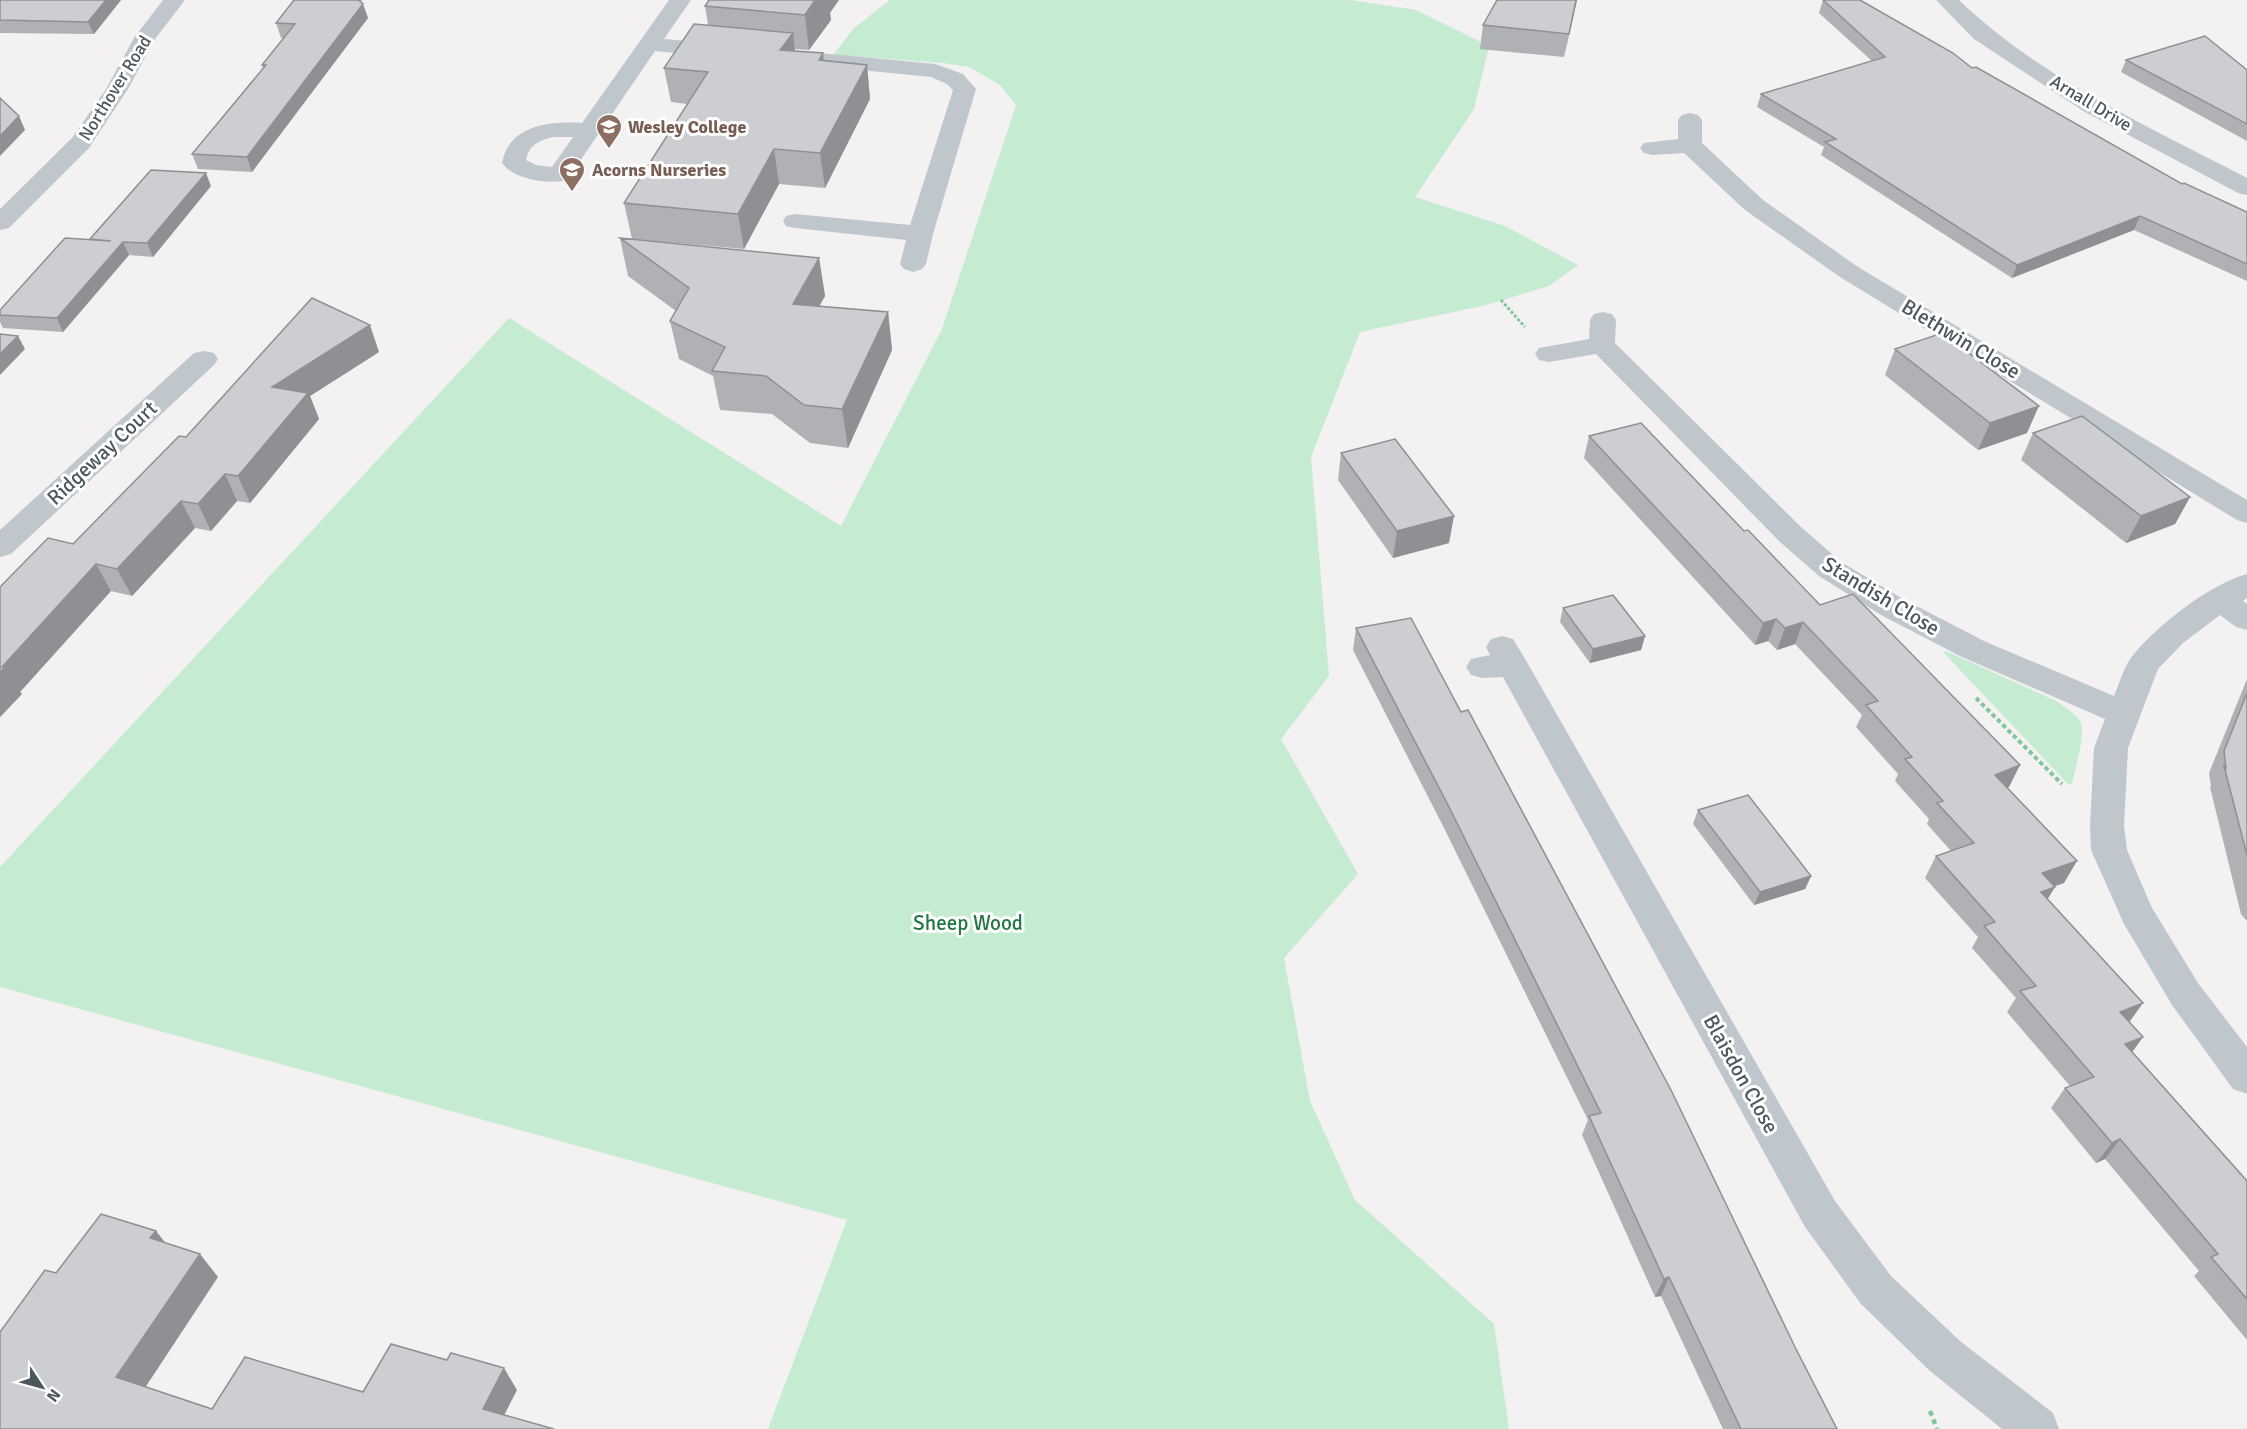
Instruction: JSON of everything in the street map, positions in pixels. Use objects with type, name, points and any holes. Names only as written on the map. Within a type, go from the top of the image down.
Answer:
[{"type":"street","name":"Northover Road","points":[[0,223],[81,143],[117,89],[145,38],[174,0]]},
{"type":"street","points":[[589,131],[680,0]]},
{"type":"street","name":"Arnall Drive","points":[[1947,0],[1982,34],[2093,107],[2247,188]]},
{"type":"street","points":[[649,44],[935,71],[955,79],[965,89],[920,234],[913,264]]},
{"type":"street","name":"Blethwin Close","points":[[1652,148],[1690,133],[1754,205],[1849,272],[2247,513]]},
{"type":"street","points":[[795,221],[920,234]]},
{"type":"street","name":"Standish Close","points":[[1549,354],[1603,333],[1790,534],[1830,569],[1892,607],[1973,649],[2123,713]]},
{"type":"street","name":"Ridgeway Court","points":[[0,547],[204,359]]},
{"type":"street","points":[[2247,619],[2233,592],[2172,635],[2144,663],[2111,748],[2107,826],[2109,850],[2137,914],[2185,994],[2247,1077]]},
{"type":"street","name":"Blaisdon Close","points":[[1499,660],[1820,1214],[1876,1290],[1945,1356],[2037,1429]]},
{"type":"path","points":[[1968,689],[2107,826]]},
{"type":"green space","name":"Sheep Wood","points":[[890,0],[1351,0],[1416,10],[1489,46],[1474,109],[1415,197],[1505,226],[1578,265],[1549,286],[1486,305],[1360,332],[1311,457],[1329,676],[1281,739],[1358,874],[1284,958],[1310,1101],[1355,1200],[1494,1324],[1509,1429],[768,1429],[847,1220],[0,987],[0,867],[509,318],[841,526],[942,329],[1016,105],[1000,85],[969,67],[833,55],[854,28]]},
{"type":"green space","points":[[1946,651],[2056,701],[2077,717],[2081,723],[2082,736],[2072,784],[2068,784],[1943,652]]},
{"type":"building","points":[[0,0],[106,0],[88,22],[0,20]]},
{"type":"building","points":[[294,0],[358,0],[363,4],[247,157],[192,154],[266,65],[262,65],[295,24],[276,23]]},
{"type":"building","points":[[709,0],[815,0],[805,15],[705,6]]},
{"type":"building","points":[[1497,0],[1576,0],[1569,34],[1483,25]]},
{"type":"building","points":[[1823,0],[1860,0],[1953,53],[1972,68],[1976,67],[2182,184],[2247,212],[2247,264],[2140,216],[2017,265],[1825,142],[1836,139],[1761,94],[1885,57]]},
{"type":"building","points":[[694,24],[793,33],[780,50],[823,53],[819,60],[867,65],[820,153],[774,149],[738,214],[624,203],[708,72],[664,68]]},
{"type":"building","points":[[2205,36],[2247,70],[2247,124],[2126,60]]},
{"type":"building","points":[[0,98],[19,116],[0,136]]},
{"type":"building","points":[[151,170],[206,173],[147,243],[123,242],[57,318],[0,315],[0,310],[65,238],[111,241],[90,239]]},
{"type":"building","points":[[620,238],[819,258],[793,304],[888,312],[842,409],[804,405],[766,376],[712,371],[725,347],[670,321],[689,288]]},
{"type":"building","points":[[312,298],[370,325],[272,387],[308,393],[238,476],[225,474],[198,504],[181,501],[117,569],[96,564],[2,667],[5,667],[0,672],[0,587],[48,538],[73,544],[179,436],[186,437]]},
{"type":"building","points":[[1942,333],[2039,406],[1990,423],[1895,349]]},
{"type":"building","points":[[0,334],[18,336],[0,354]]},
{"type":"building","points":[[2082,416],[2190,497],[2141,516],[2033,433]]},
{"type":"building","points":[[1641,423],[1744,531],[1748,530],[1820,605],[1853,594],[2020,765],[1995,775],[2077,861],[2042,873],[2055,887],[2041,892],[2143,1003],[2120,1012],[2143,1037],[2125,1044],[2247,1181],[2247,1299],[2211,1257],[2218,1254],[2120,1139],[2112,1143],[2065,1088],[2094,1077],[2020,991],[2036,986],[1984,926],[1995,922],[1936,856],[1974,843],[1937,803],[1943,801],[1905,759],[1912,757],[1866,705],[1878,701],[1803,622],[1785,628],[1776,619],[1763,623],[1589,436]]},
{"type":"building","points":[[1395,439],[1454,516],[1397,531],[1341,453]]},
{"type":"building","points":[[1613,595],[1645,636],[1593,649],[1563,608]]},
{"type":"building","points":[[1411,618],[1461,712],[1468,710],[1671,1090],[1837,1429],[1741,1429],[1669,1277],[1664,1279],[1589,1116],[1601,1113],[1448,805],[1356,628]]},
{"type":"building","points":[[2247,693],[2247,855],[2224,766],[2226,768],[2224,751]]},
{"type":"building","points":[[1748,795],[1811,876],[1760,892],[1698,810]]},
{"type":"building","points":[[101,1214],[156,1231],[150,1238],[200,1254],[116,1377],[212,1409],[245,1357],[363,1392],[391,1344],[447,1360],[451,1353],[504,1368],[483,1409],[554,1429],[0,1429],[0,1332],[45,1270],[56,1273]]},
{"type":"place","name":"Wesley College","points":[[609,150]]},
{"type":"place","name":"Acorns Nurseries","points":[[572,193]]}]
